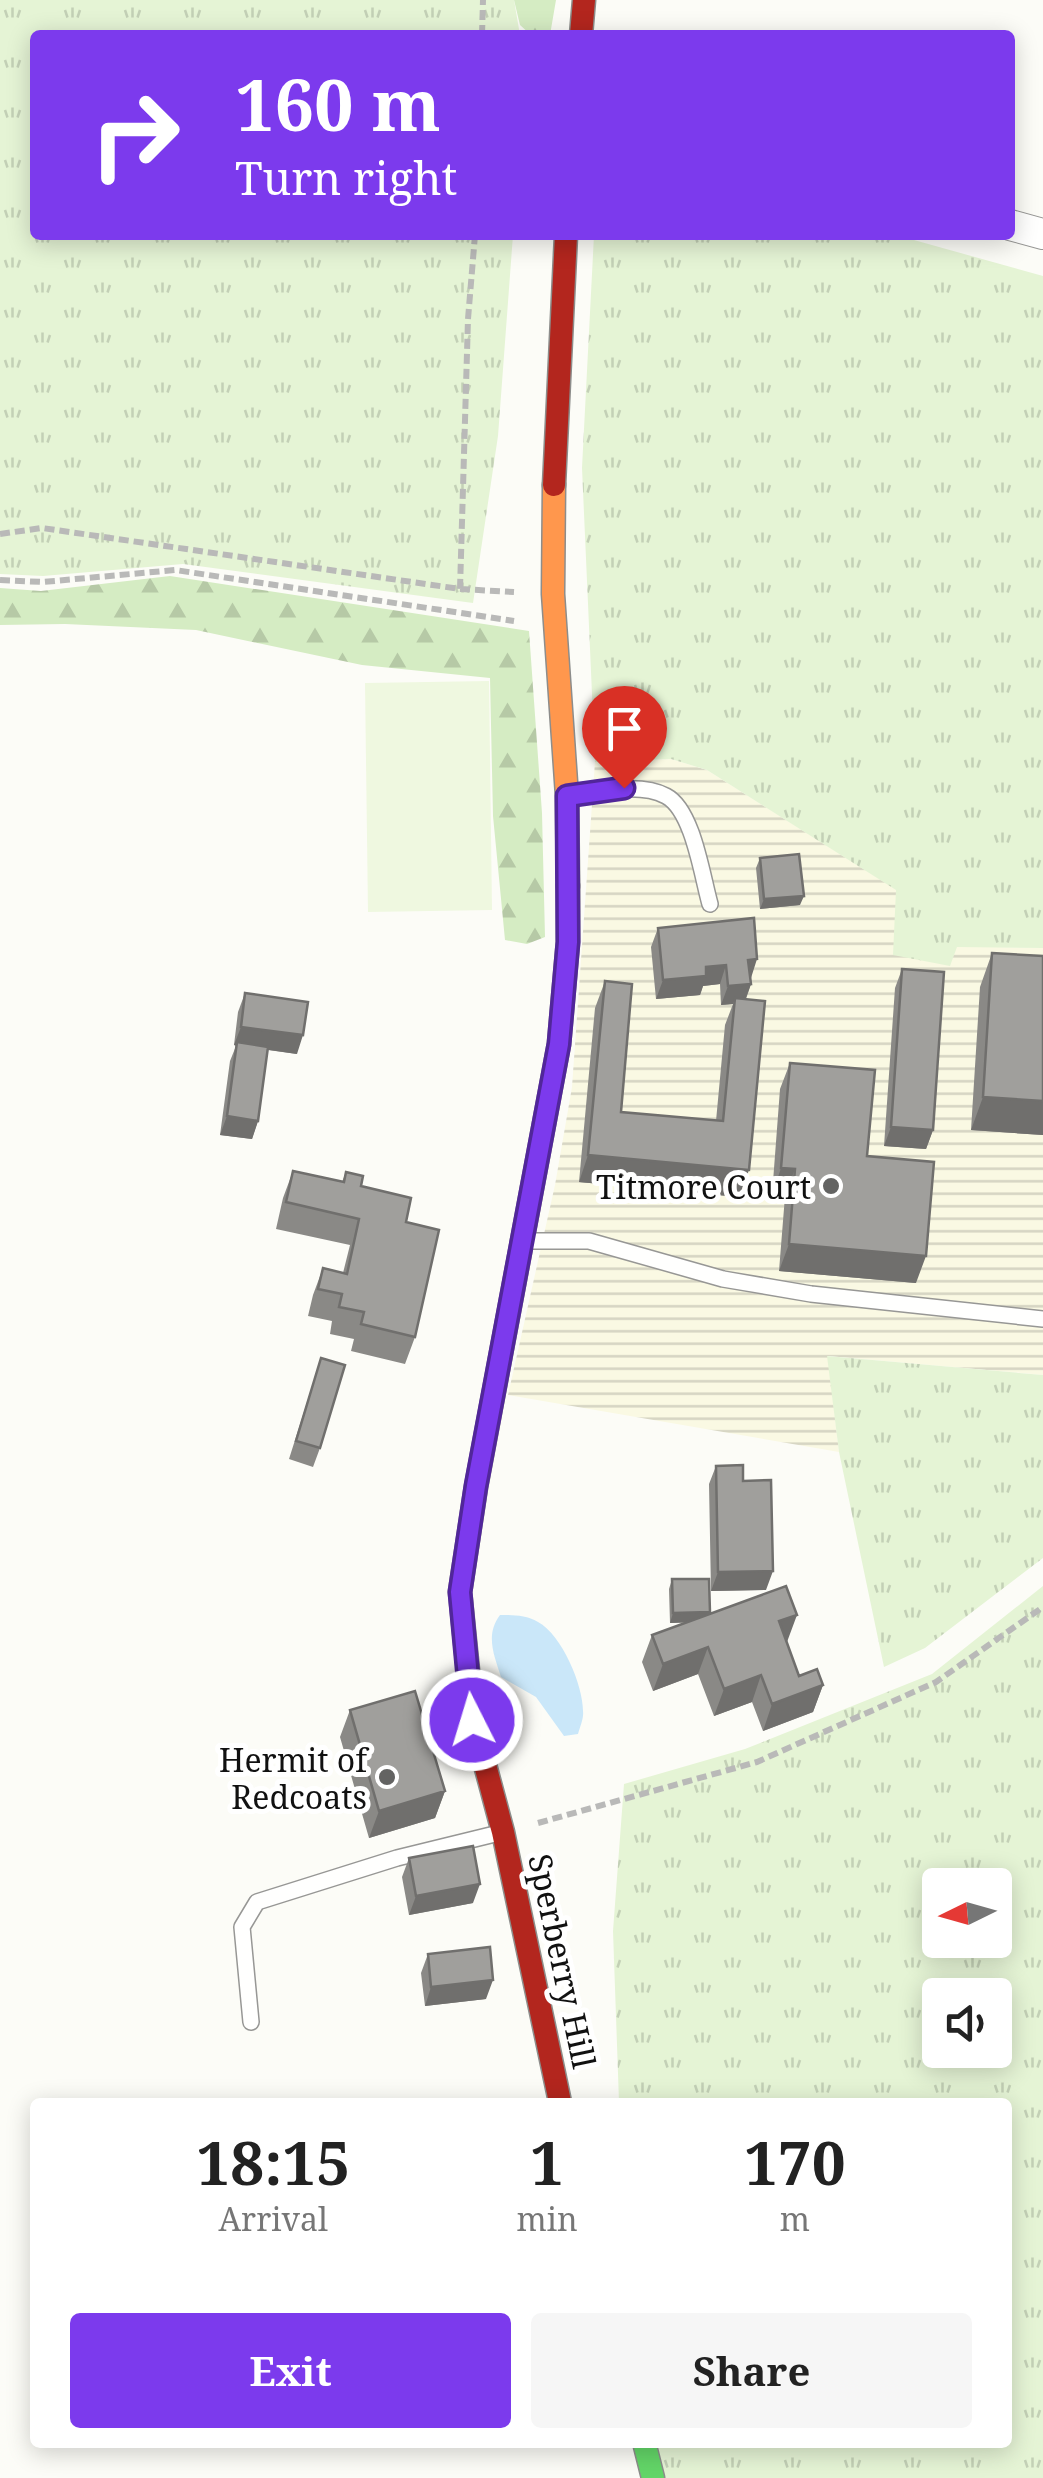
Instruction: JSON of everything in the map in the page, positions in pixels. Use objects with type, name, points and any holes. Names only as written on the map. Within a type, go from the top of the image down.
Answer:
[{"type":"street","points":[[581,30],[584,0]]},
{"type":"street","points":[[1015,226],[1043,234]]},
{"type":"street","name":"Sperberry Hill","points":[[559,2098],[503,1832],[472,1720],[460,1592],[476,1486],[559,1044],[568,942],[567,796],[554,628],[554,462],[566,240]]},
{"type":"street","points":[[646,2448],[653,2478]]},
{"type":"lane","points":[[567,796],[624,788],[666,796],[687,820],[710,904]]},
{"type":"lane","points":[[521,1240],[589,1241],[723,1279],[811,1294],[1043,1319]]},
{"type":"lane","points":[[250,2022],[242,1928],[257,1902],[396,1858],[503,1832]]},
{"type":"path","points":[[482,30],[483,0]]},
{"type":"path","points":[[460,589],[468,319],[475,240]]},
{"type":"path","points":[[0,534],[42,528],[460,589],[554,594]]},
{"type":"path","points":[[0,580],[43,582],[175,570],[554,628]]},
{"type":"path","points":[[503,1832],[758,1762],[936,1682],[1043,1607]]},
{"type":"green space","points":[[0,0],[514,0],[519,30],[30,30],[30,240],[513,240],[498,436],[473,603],[183,564],[43,576],[0,574]]},
{"type":"green space","points":[[514,0],[556,0],[551,30],[526,30],[520,25]]},
{"type":"green space","points":[[594,240],[914,240],[1043,276],[1043,948],[957,947],[950,966],[893,955],[896,890],[707,770],[671,759],[595,762],[582,468]]},
{"type":"green space","points":[[170,576],[529,631],[542,813],[545,937],[527,944],[505,940],[493,816],[490,678],[362,665],[196,630],[0,625],[0,588],[41,591]]},
{"type":"green space","points":[[489,681],[492,910],[368,912],[365,683]]},
{"type":"green space","points":[[671,759],[707,770],[897,890],[894,955],[956,946],[1043,948],[1043,1375],[828,1356],[839,1452],[508,1395],[555,1185],[572,1087],[595,762]]},
{"type":"green space","points":[[827,1356],[1043,1375],[1043,1558],[925,1648],[884,1667],[839,1452]]},
{"type":"green space","points":[[1043,1586],[1043,2478],[665,2478],[658,2448],[1012,2448],[1012,2098],[619,2098],[613,1931],[624,1784],[745,1749],[932,1674]]},
{"type":"water","points":[[500,1615],[538,1622],[563,1649],[582,1700],[578,1734],[564,1736],[536,1697],[501,1677],[492,1638]]},
{"type":"building","points":[[799,854],[804,896],[764,899],[760,858]]},
{"type":"building","points":[[754,918],[757,959],[748,960],[751,984],[728,986],[726,965],[706,967],[706,976],[663,980],[658,928]]},
{"type":"building","points":[[992,953],[1043,956],[1043,1101],[983,1097]]},
{"type":"building","points":[[902,969],[944,972],[933,1130],[891,1127]]},
{"type":"building","points":[[605,981],[632,984],[621,1112],[723,1121],[735,998],[765,1001],[749,1170],[588,1155]]},
{"type":"building","points":[[245,993],[308,1002],[303,1035],[241,1027]]},
{"type":"building","points":[[237,1042],[268,1047],[258,1121],[227,1116]]},
{"type":"building","name":"Titmore Court","points":[[790,1063],[875,1070],[867,1156],[934,1162],[926,1256],[789,1244],[795,1169],[781,1168]]},
{"type":"building","points":[[293,1171],[344,1182],[346,1172],[363,1176],[361,1186],[411,1198],[406,1222],[439,1230],[415,1337],[361,1324],[364,1312],[339,1307],[342,1294],[318,1289],[323,1268],[347,1274],[359,1219],[286,1202]]},
{"type":"building","points":[[321,1358],[345,1365],[320,1448],[296,1441]]},
{"type":"building","points":[[743,1465],[743,1481],[771,1480],[773,1571],[718,1572],[716,1466]]},
{"type":"building","points":[[672,1579],[709,1579],[710,1612],[673,1613]]},
{"type":"building","points":[[786,1586],[797,1615],[779,1621],[799,1676],[817,1669],[823,1685],[772,1704],[761,1675],[724,1689],[708,1647],[663,1664],[652,1635]]},
{"type":"building","points":[[415,1691],[445,1791],[379,1811],[350,1710]]},
{"type":"building","points":[[473,1846],[480,1884],[416,1896],[409,1858]]},
{"type":"building","points":[[490,1947],[493,1980],[431,1987],[428,1954]]},
{"type":"traffic: fast","points":[[470,1690],[460,1592],[559,1044],[568,942],[568,886]]},
{"type":"traffic: fast","points":[[646,2448],[653,2478]]},
{"type":"traffic: slow","points":[[554,485],[553,594],[567,796],[568,886]]},
{"type":"traffic: jam","points":[[581,30],[584,0]]},
{"type":"traffic: jam","points":[[554,485],[566,240]]},
{"type":"traffic: jam","points":[[470,1690],[473,1720],[503,1832],[559,2098]]},
{"type":"place","name":"Titmore Court","points":[[831,1186]]},
{"type":"place","name":"Hermit of Redcoats","points":[[387,1777]]},
{"type":"route","points":[[472,1720],[460,1592],[476,1486],[559,1044],[568,942],[567,796],[624,788]]}]
